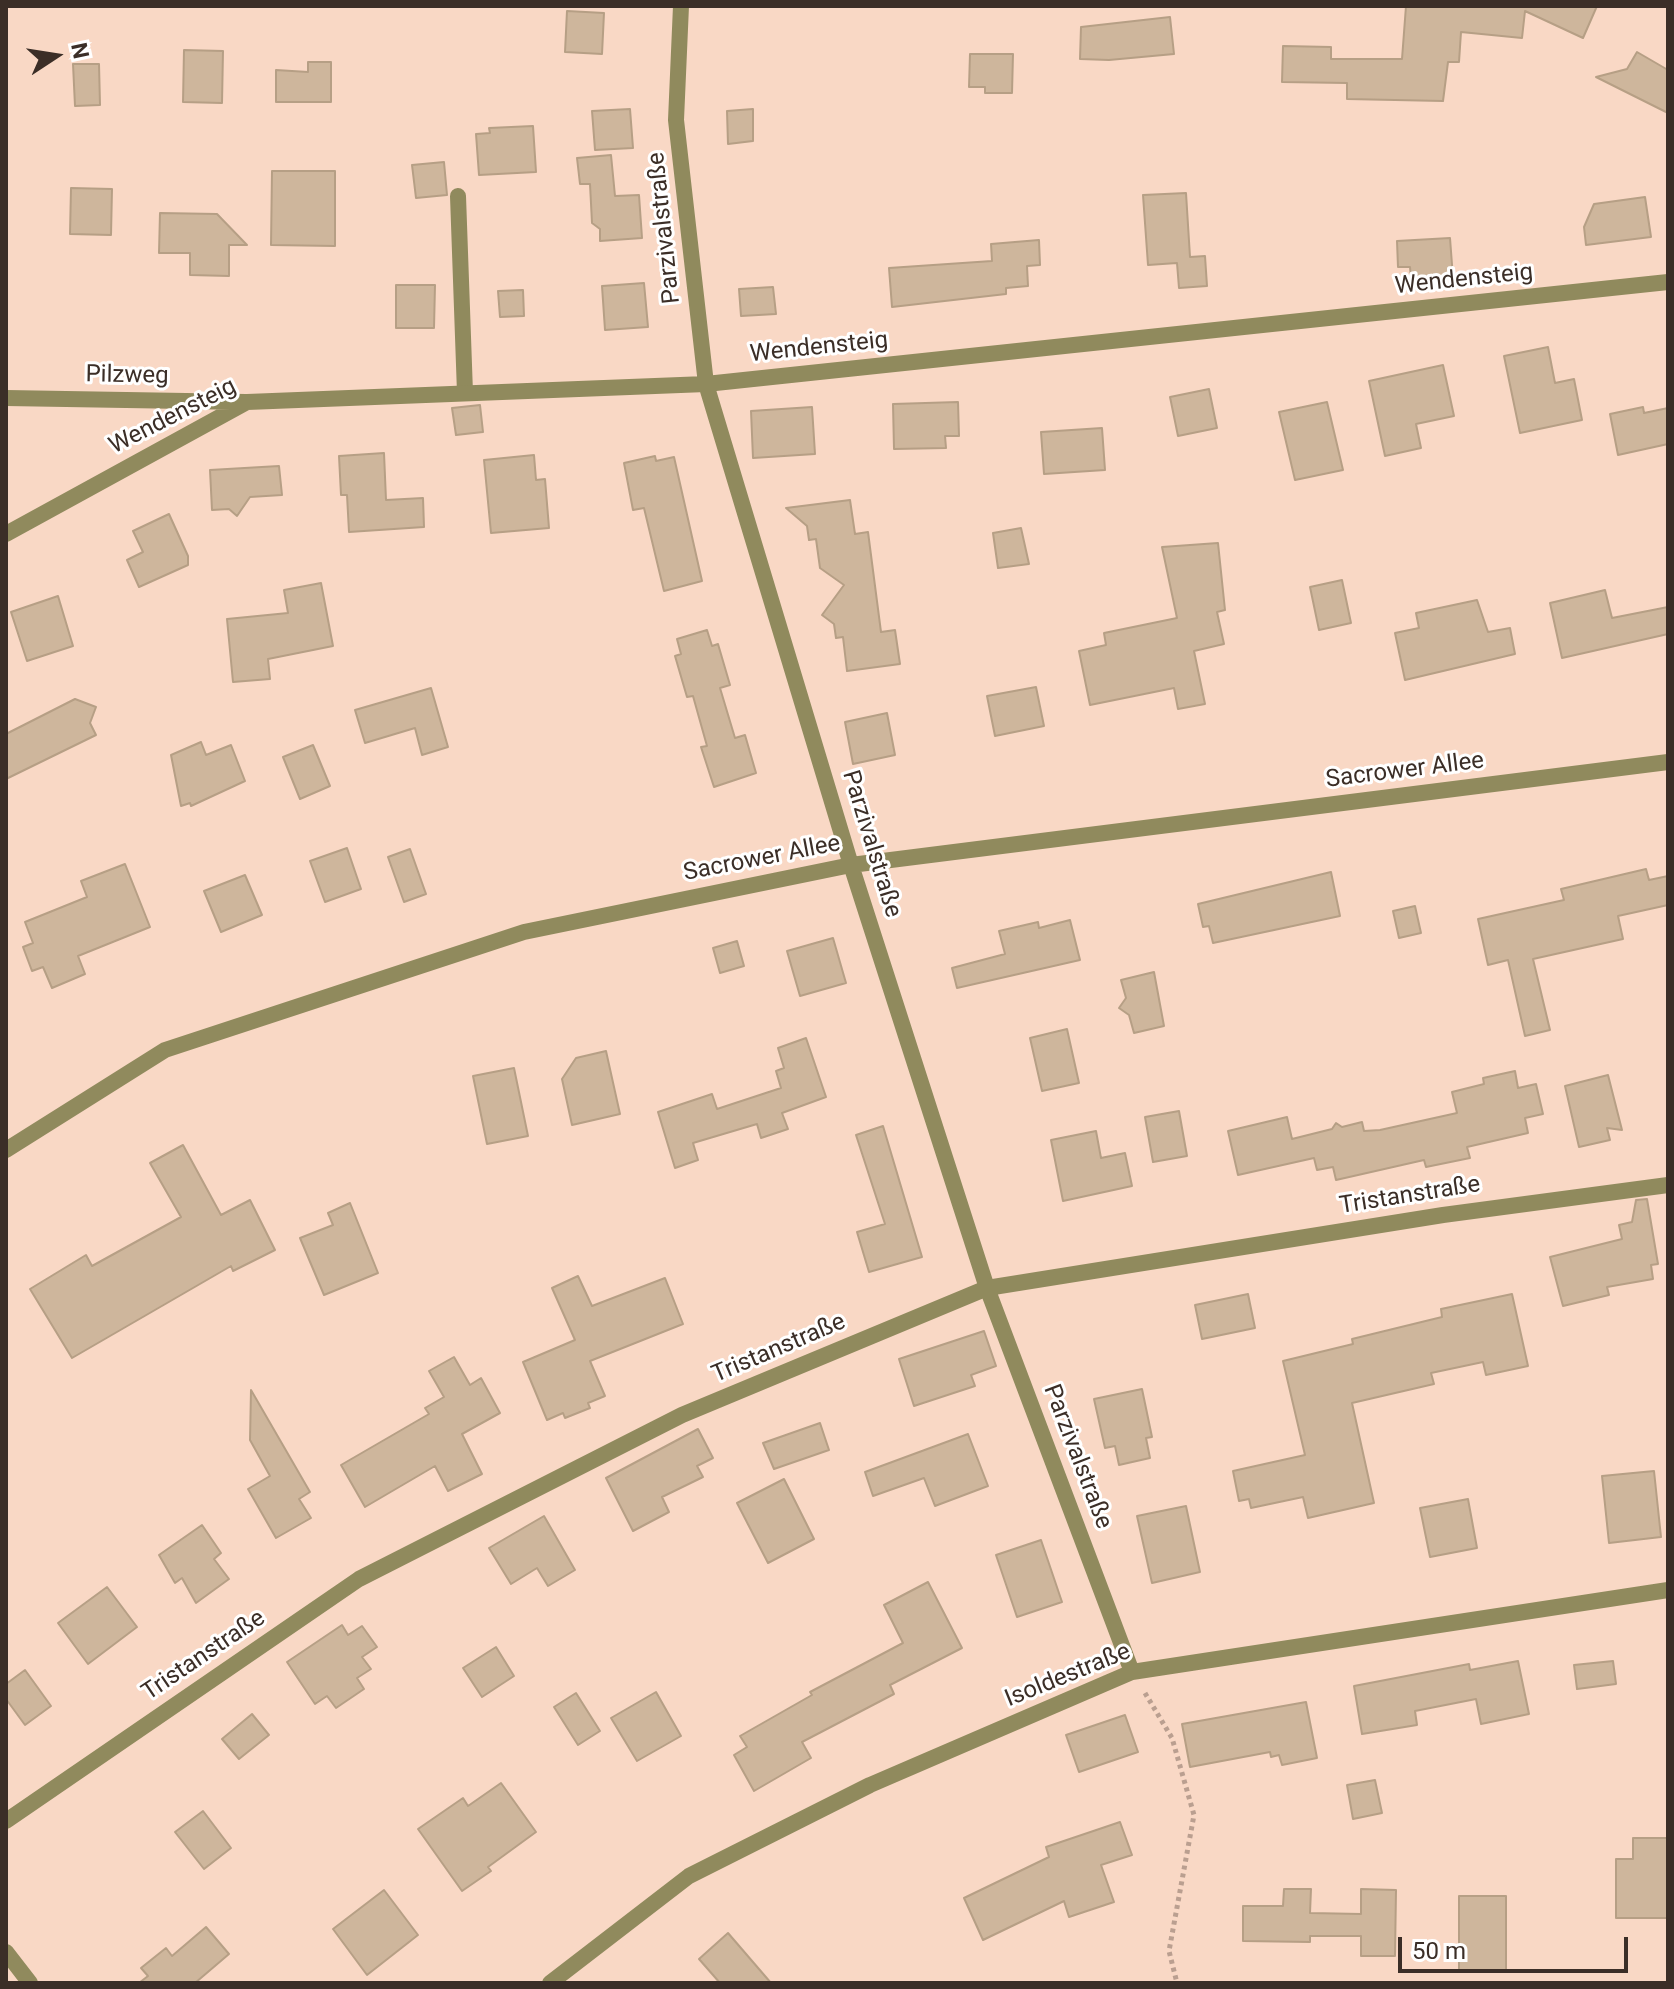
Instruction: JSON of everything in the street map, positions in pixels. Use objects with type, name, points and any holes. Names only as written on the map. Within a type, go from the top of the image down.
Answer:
[{"type":"street","name":"Parzivalstraße","points":[[681,6],[676,120],[706,384],[851,865],[987,1288],[1132,1672]]},
{"type":"street","points":[[458,196],[465,393]]},
{"type":"street","name":"Wendensteig","points":[[6,534],[247,402],[706,384],[1668,282]]},
{"type":"street","name":"Pilzweg","points":[[6,398],[247,402]]},
{"type":"street","name":"Sacrower Allee","points":[[6,1150],[165,1050],[524,932],[851,865],[1668,762]]},
{"type":"street","name":"Tristanstraße","points":[[6,1821],[359,1579],[682,1415],[987,1288],[1443,1215],[1668,1185]]},
{"type":"street","name":"Isoldestraße","points":[[550,1983],[689,1876],[870,1785],[1132,1672],[1668,1590]]},
{"type":"street","points":[[6,1952],[30,1983]]},
{"type":"path","points":[[1132,1672],[1172,1738],[1194,1815],[1169,1951],[1177,1983]]},
{"type":"building","points":[[1406,6],[1597,6],[1583,38],[1525,11],[1522,38],[1461,32],[1459,62],[1448,62],[1443,101],[1347,99],[1347,83],[1282,82],[1283,46],[1331,47],[1331,59],[1402,59]]},
{"type":"building","points":[[567,11],[604,13],[602,54],[565,52]]},
{"type":"building","points":[[1170,17],[1174,54],[1109,60],[1080,59],[1081,27]]},
{"type":"building","points":[[184,50],[223,51],[222,103],[183,102]]},
{"type":"building","points":[[1637,52],[1668,70],[1668,113],[1596,77],[1627,69]]},
{"type":"building","points":[[970,54],[1013,54],[1012,93],[985,93],[985,87],[969,87]]},
{"type":"building","points":[[308,62],[331,62],[331,102],[276,102],[276,70],[308,72]]},
{"type":"building","points":[[73,64],[99,64],[100,105],[75,106]]},
{"type":"building","points":[[630,109],[633,148],[595,150],[592,111]]},
{"type":"building","points":[[753,109],[753,141],[728,144],[727,111]]},
{"type":"building","points":[[533,126],[536,172],[479,175],[476,134],[490,133],[489,128]]},
{"type":"building","points":[[611,155],[615,196],[639,195],[642,238],[600,241],[600,229],[592,223],[590,184],[580,184],[577,158]]},
{"type":"building","points":[[444,162],[447,195],[416,198],[412,165]]},
{"type":"building","points":[[272,171],[335,171],[335,246],[271,245]]},
{"type":"building","points":[[71,188],[112,189],[111,235],[70,234]]},
{"type":"building","points":[[1186,193],[1190,257],[1205,256],[1207,286],[1179,288],[1177,263],[1148,265],[1143,195]]},
{"type":"building","points":[[1645,197],[1651,237],[1586,245],[1584,227],[1594,204]]},
{"type":"building","points":[[160,213],[217,214],[247,245],[229,245],[229,276],[190,275],[190,253],[159,253]]},
{"type":"building","points":[[1450,238],[1453,278],[1411,280],[1410,267],[1398,267],[1397,241]]},
{"type":"building","points":[[1039,240],[1040,265],[1027,266],[1028,286],[1006,288],[1006,294],[892,307],[889,268],[992,261],[991,244]]},
{"type":"building","points":[[644,283],[648,327],[605,330],[602,286]]},
{"type":"building","points":[[396,285],[435,285],[434,328],[396,328]]},
{"type":"building","points":[[773,287],[776,314],[741,316],[739,289]]},
{"type":"building","points":[[523,290],[524,316],[500,317],[498,291]]},
{"type":"building","points":[[1548,347],[1555,383],[1574,379],[1582,420],[1520,433],[1504,356]]},
{"type":"building","points":[[1443,365],[1454,416],[1416,424],[1421,448],[1385,456],[1369,381]]},
{"type":"building","points":[[1209,389],[1217,428],[1178,436],[1170,397]]},
{"type":"building","points":[[958,402],[959,436],[945,436],[946,448],[894,449],[893,404]]},
{"type":"building","points":[[1327,402],[1343,470],[1295,480],[1279,412]]},
{"type":"building","points":[[480,405],[483,432],[456,435],[452,408]]},
{"type":"building","points":[[812,407],[815,454],[753,458],[751,411]]},
{"type":"building","points":[[1643,407],[1644,413],[1668,408],[1668,444],[1618,455],[1610,414]]},
{"type":"building","points":[[1102,428],[1105,470],[1044,474],[1041,432]]},
{"type":"building","points":[[384,453],[386,500],[423,498],[424,527],[349,532],[347,495],[341,495],[339,456]]},
{"type":"building","points":[[534,455],[536,480],[545,479],[549,528],[491,533],[484,460]]},
{"type":"building","points":[[655,456],[656,461],[674,457],[702,581],[664,591],[644,508],[633,510],[624,463]]},
{"type":"building","points":[[279,466],[282,495],[250,497],[237,516],[229,509],[212,510],[210,470]]},
{"type":"building","points":[[850,500],[855,534],[868,532],[881,632],[895,630],[900,664],[847,671],[843,637],[836,638],[834,624],[822,615],[844,585],[820,568],[816,539],[809,540],[807,526],[786,508]]},
{"type":"building","points":[[169,514],[188,556],[188,565],[139,587],[127,560],[143,552],[133,531]]},
{"type":"building","points":[[1021,528],[1029,564],[998,568],[993,533]]},
{"type":"building","points":[[1218,543],[1225,610],[1217,612],[1224,644],[1194,651],[1205,704],[1178,709],[1174,688],[1090,705],[1079,651],[1106,645],[1104,633],[1177,618],[1162,547]]},
{"type":"building","points":[[1342,580],[1351,623],[1319,630],[1310,587]]},
{"type":"building","points":[[321,583],[333,646],[268,659],[270,679],[233,682],[227,619],[288,613],[284,590]]},
{"type":"building","points":[[1605,590],[1612,618],[1668,607],[1668,634],[1562,658],[1550,603]]},
{"type":"building","points":[[58,596],[73,646],[27,661],[11,612]]},
{"type":"building","points":[[1477,600],[1488,632],[1510,628],[1515,654],[1405,680],[1395,633],[1419,628],[1416,613]]},
{"type":"building","points":[[707,630],[712,646],[718,644],[730,685],[720,688],[735,738],[745,735],[756,773],[714,787],[701,747],[707,746],[693,696],[687,697],[675,656],[681,654],[677,639]]},
{"type":"building","points":[[1036,687],[1044,726],[995,736],[987,696]]},
{"type":"building","points":[[431,688],[448,747],[422,755],[415,728],[365,743],[355,710]]},
{"type":"building","points":[[75,699],[96,707],[90,723],[96,735],[6,779],[6,734]]},
{"type":"building","points":[[887,713],[895,755],[853,764],[845,722]]},
{"type":"building","points":[[201,742],[206,755],[231,745],[245,781],[191,806],[190,803],[181,806],[171,755]]},
{"type":"building","points":[[313,745],[330,786],[300,799],[283,757]]},
{"type":"building","points":[[347,848],[361,889],[325,902],[310,861]]},
{"type":"building","points":[[410,849],[426,894],[404,902],[388,857]]},
{"type":"building","points":[[125,864],[150,927],[78,956],[85,974],[52,988],[43,967],[32,971],[23,947],[33,943],[25,922],[87,897],[81,881]]},
{"type":"building","points":[[1646,869],[1649,880],[1668,876],[1668,905],[1618,916],[1623,939],[1533,959],[1550,1030],[1525,1036],[1508,960],[1488,965],[1478,919],[1564,900],[1561,889]]},
{"type":"building","points":[[1331,872],[1340,916],[1213,943],[1209,926],[1203,927],[1198,904]]},
{"type":"building","points":[[245,875],[262,915],[221,932],[204,891]]},
{"type":"building","points":[[1415,906],[1421,933],[1399,938],[1393,911]]},
{"type":"building","points":[[1070,920],[1080,960],[957,988],[952,968],[1005,954],[999,931],[1038,922],[1039,928]]},
{"type":"building","points":[[833,938],[846,983],[800,996],[787,951]]},
{"type":"building","points":[[737,941],[744,966],[720,973],[713,948]]},
{"type":"building","points":[[1154,972],[1164,1026],[1134,1033],[1129,1015],[1119,1008],[1126,998],[1121,980]]},
{"type":"building","points":[[1067,1029],[1079,1083],[1042,1091],[1030,1038]]},
{"type":"building","points":[[806,1038],[826,1097],[782,1113],[788,1129],[761,1138],[757,1124],[693,1143],[698,1160],[675,1168],[658,1112],[712,1094],[717,1109],[781,1088],[776,1071],[784,1068],[778,1048]]},
{"type":"building","points":[[606,1051],[620,1114],[572,1125],[562,1079],[576,1058]]},
{"type":"building","points":[[514,1068],[528,1136],[487,1144],[473,1076]]},
{"type":"building","points":[[1515,1071],[1518,1088],[1536,1084],[1543,1114],[1525,1118],[1528,1133],[1467,1147],[1470,1158],[1426,1167],[1424,1160],[1336,1180],[1333,1167],[1317,1170],[1314,1158],[1238,1175],[1228,1131],[1287,1117],[1292,1139],[1332,1129],[1336,1123],[1342,1127],[1362,1122],[1364,1131],[1380,1130],[1457,1113],[1452,1092],[1484,1084],[1483,1078]]},
{"type":"building","points":[[1608,1075],[1622,1130],[1607,1128],[1610,1140],[1579,1147],[1565,1086]]},
{"type":"building","points":[[1179,1111],[1187,1156],[1153,1162],[1145,1117]]},
{"type":"building","points":[[883,1126],[922,1257],[869,1272],[857,1232],[885,1224],[856,1135]]},
{"type":"building","points":[[1096,1131],[1101,1158],[1125,1153],[1132,1186],[1063,1201],[1051,1140]]},
{"type":"building","points":[[183,1145],[221,1215],[250,1200],[275,1250],[233,1271],[231,1266],[72,1358],[30,1289],[86,1255],[92,1266],[181,1217],[150,1163]]},
{"type":"building","points":[[1647,1199],[1658,1264],[1651,1265],[1653,1279],[1607,1287],[1609,1295],[1563,1306],[1550,1257],[1622,1239],[1619,1225],[1632,1222],[1636,1200]]},
{"type":"building","points":[[350,1203],[378,1273],[324,1295],[300,1238],[333,1225],[328,1213]]},
{"type":"building","points":[[578,1276],[592,1306],[665,1278],[683,1324],[590,1361],[605,1396],[588,1403],[590,1408],[565,1418],[563,1413],[547,1420],[523,1362],[575,1340],[552,1288]]},
{"type":"building","points":[[1248,1294],[1255,1328],[1202,1339],[1195,1305]]},
{"type":"building","points":[[1512,1294],[1528,1366],[1486,1375],[1483,1362],[1431,1373],[1434,1384],[1352,1403],[1374,1503],[1308,1518],[1303,1497],[1251,1508],[1249,1499],[1239,1501],[1233,1471],[1305,1455],[1283,1361],[1353,1344],[1352,1339],[1442,1317],[1441,1309]]},
{"type":"building","points":[[984,1331],[996,1366],[971,1375],[975,1386],[914,1406],[899,1359]]},
{"type":"building","points":[[454,1357],[470,1385],[481,1378],[500,1413],[462,1434],[482,1474],[448,1491],[435,1466],[365,1507],[341,1465],[429,1414],[425,1408],[444,1397],[429,1371]]},
{"type":"building","points":[[1142,1389],[1152,1437],[1146,1438],[1150,1458],[1119,1465],[1115,1446],[1105,1448],[1094,1399]]},
{"type":"building","points":[[251,1390],[310,1492],[299,1499],[311,1518],[276,1538],[248,1489],[270,1476],[250,1440]]},
{"type":"building","points":[[820,1423],[829,1450],[774,1469],[763,1443]]},
{"type":"building","points":[[698,1429],[713,1458],[697,1466],[703,1477],[662,1497],[669,1512],[633,1531],[606,1478]]},
{"type":"building","points":[[968,1434],[988,1486],[935,1506],[924,1478],[873,1496],[865,1472]]},
{"type":"building","points":[[1654,1471],[1661,1537],[1609,1543],[1602,1476]]},
{"type":"building","points":[[784,1479],[814,1539],[768,1563],[737,1503]]},
{"type":"building","points":[[1468,1499],[1477,1548],[1430,1557],[1420,1508]]},
{"type":"building","points":[[1186,1506],[1200,1572],[1152,1583],[1137,1516]]},
{"type":"building","points":[[544,1516],[575,1570],[548,1586],[537,1568],[511,1584],[489,1548]]},
{"type":"building","points":[[202,1525],[221,1553],[214,1559],[229,1579],[196,1603],[182,1578],[175,1583],[159,1555]]},
{"type":"building","points":[[1041,1540],[1062,1602],[1017,1617],[996,1555]]},
{"type":"building","points":[[928,1582],[962,1648],[890,1685],[894,1694],[802,1742],[811,1758],[754,1791],[734,1755],[747,1747],[740,1736],[812,1695],[810,1692],[903,1643],[884,1605]]},
{"type":"building","points":[[107,1587],[137,1627],[88,1664],[58,1623]]},
{"type":"building","points":[[342,1625],[348,1635],[362,1626],[377,1647],[362,1657],[371,1669],[357,1678],[364,1689],[336,1708],[327,1696],[315,1704],[287,1662]]},
{"type":"building","points":[[496,1647],[514,1676],[482,1697],[463,1668]]},
{"type":"building","points":[[1518,1661],[1529,1714],[1481,1724],[1476,1699],[1415,1711],[1417,1725],[1362,1734],[1354,1686],[1469,1664],[1470,1670]]},
{"type":"building","points":[[1613,1661],[1616,1684],[1577,1689],[1574,1665]]},
{"type":"building","points":[[25,1670],[51,1706],[25,1725],[6,1699],[6,1684]]},
{"type":"building","points":[[656,1692],[681,1736],[637,1761],[611,1718]]},
{"type":"building","points":[[576,1693],[600,1731],[578,1745],[554,1707]]},
{"type":"building","points":[[1306,1702],[1317,1758],[1282,1765],[1279,1755],[1271,1757],[1270,1752],[1190,1767],[1182,1724]]},
{"type":"building","points":[[252,1714],[269,1735],[239,1759],[222,1739]]},
{"type":"building","points":[[1125,1715],[1138,1752],[1079,1772],[1066,1735]]},
{"type":"building","points":[[1375,1780],[1382,1813],[1353,1819],[1347,1785]]},
{"type":"building","points":[[501,1783],[536,1832],[488,1867],[491,1871],[462,1891],[418,1829],[463,1798],[468,1806]]},
{"type":"building","points":[[203,1811],[231,1848],[204,1869],[175,1832]]},
{"type":"building","points":[[1120,1822],[1132,1855],[1101,1865],[1114,1902],[1069,1917],[1064,1901],[983,1940],[964,1898],[1049,1857],[1046,1847]]},
{"type":"building","points":[[1633,1838],[1667,1838],[1667,1918],[1616,1918],[1616,1859],[1633,1859]]},
{"type":"building","points":[[1284,1889],[1311,1889],[1310,1913],[1361,1914],[1361,1889],[1396,1890],[1395,1956],[1361,1956],[1361,1936],[1310,1936],[1310,1942],[1243,1941],[1243,1906],[1283,1906]]},
{"type":"building","points":[[384,1890],[418,1935],[367,1975],[333,1929]]},
{"type":"building","points":[[1459,1896],[1506,1896],[1506,1971],[1459,1971]]},
{"type":"building","points":[[206,1927],[229,1954],[195,1983],[139,1983],[148,1976],[141,1968],[166,1948],[172,1956]]},
{"type":"building","points":[[728,1933],[771,1983],[720,1983],[699,1959]]}]
